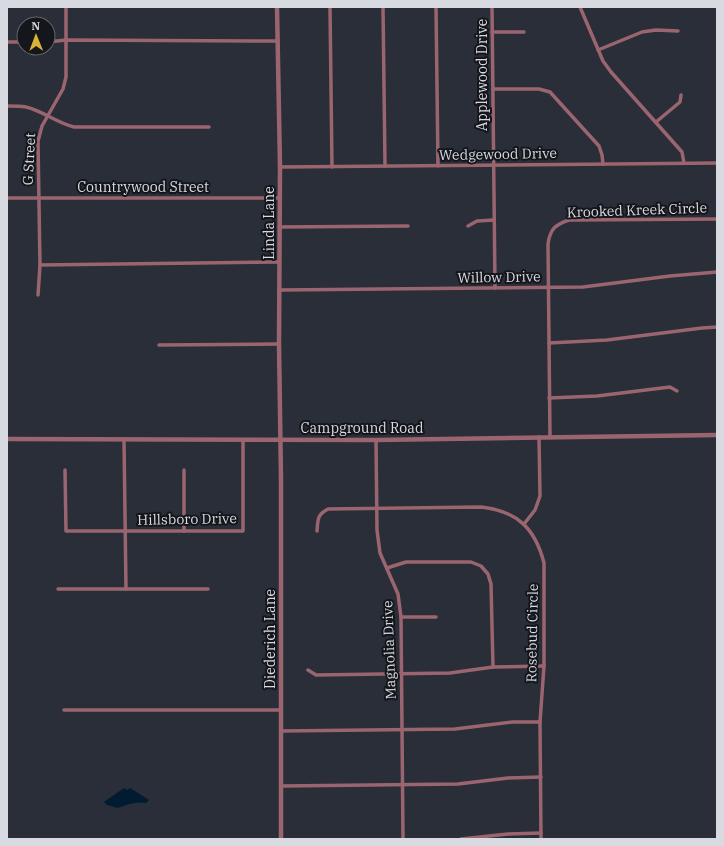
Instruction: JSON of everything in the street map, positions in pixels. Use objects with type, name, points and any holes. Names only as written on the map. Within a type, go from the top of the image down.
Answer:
[{"type":"street","name":"G Street","points":[[38,295],[40,265],[38,141],[42,126],[63,88],[66,77],[66,7]]},
{"type":"street","name":"Linda Lane","points":[[277,7],[280,167],[280,440]]},
{"type":"street","points":[[330,7],[332,166]]},
{"type":"street","points":[[383,7],[385,166]]},
{"type":"street","points":[[436,7],[438,166]]},
{"type":"street","name":"Applewood Drive","points":[[492,7],[495,288]]},
{"type":"street","points":[[580,7],[603,61],[682,152],[684,163]]},
{"type":"street","points":[[598,50],[642,32],[656,30],[678,31]]},
{"type":"street","points":[[492,32],[524,32]]},
{"type":"street","points":[[56,41],[278,41]]},
{"type":"street","points":[[493,89],[539,89],[550,92],[598,146],[602,154],[603,164]]},
{"type":"street","points":[[656,122],[680,102],[681,95]]},
{"type":"street","points":[[7,106],[26,107],[66,125],[84,128],[209,128]]},
{"type":"street","name":"Wedgewood Drive","points":[[280,167],[717,163]]},
{"type":"street","name":"Countrywood Street","points":[[7,198],[279,198]]},
{"type":"street","name":"Krooked Kreek Circle","points":[[550,437],[548,244],[550,232],[556,225],[566,221],[717,219]]},
{"type":"street","points":[[468,226],[477,221],[494,220]]},
{"type":"street","points":[[279,227],[408,226]]},
{"type":"street","points":[[40,265],[279,262]]},
{"type":"street","name":"Willow Drive","points":[[280,290],[495,288],[600,285],[670,276],[717,272]]},
{"type":"street","points":[[549,343],[607,340],[717,327]]},
{"type":"street","points":[[159,345],[279,344]]},
{"type":"street","points":[[549,398],[597,396],[670,388],[677,391]]},
{"type":"street","name":"Campground Road","points":[[7,439],[376,440],[717,435]]},
{"type":"street","points":[[317,531],[318,518],[321,512],[328,509],[481,507],[503,511],[524,524],[535,510],[540,496],[539,437]]},
{"type":"street","points":[[124,440],[126,589]]},
{"type":"street","name":"Hillsboro Drive","points":[[65,470],[66,531],[243,531],[243,440]]},
{"type":"street","name":"Diederich Lane","points":[[280,440],[281,839]]},
{"type":"street","name":"Magnolia Drive","points":[[376,440],[378,542],[380,553],[398,594],[401,617],[403,839]]},
{"type":"street","points":[[184,470],[184,531]]},
{"type":"street","name":"Rosebud Circle","points":[[524,524],[534,537],[540,549],[544,563],[544,666],[540,722],[542,839]]},
{"type":"street","points":[[387,568],[406,562],[438,561],[471,562],[481,566],[488,574],[491,584],[493,667]]},
{"type":"street","points":[[58,589],[208,589]]},
{"type":"street","points":[[401,617],[436,617]]},
{"type":"street","points":[[308,670],[316,675],[450,674],[493,667],[544,666]]},
{"type":"street","points":[[64,710],[281,710]]},
{"type":"street","points":[[281,731],[455,729],[513,722],[540,722]]},
{"type":"street","points":[[282,786],[402,786],[458,784],[508,778],[541,778]]},
{"type":"street","points":[[461,839],[508,834],[541,833]]},
{"type":"water","points":[[124,788],[127,790],[130,788],[149,800],[146,803],[132,804],[118,808],[107,805],[104,802]]}]
